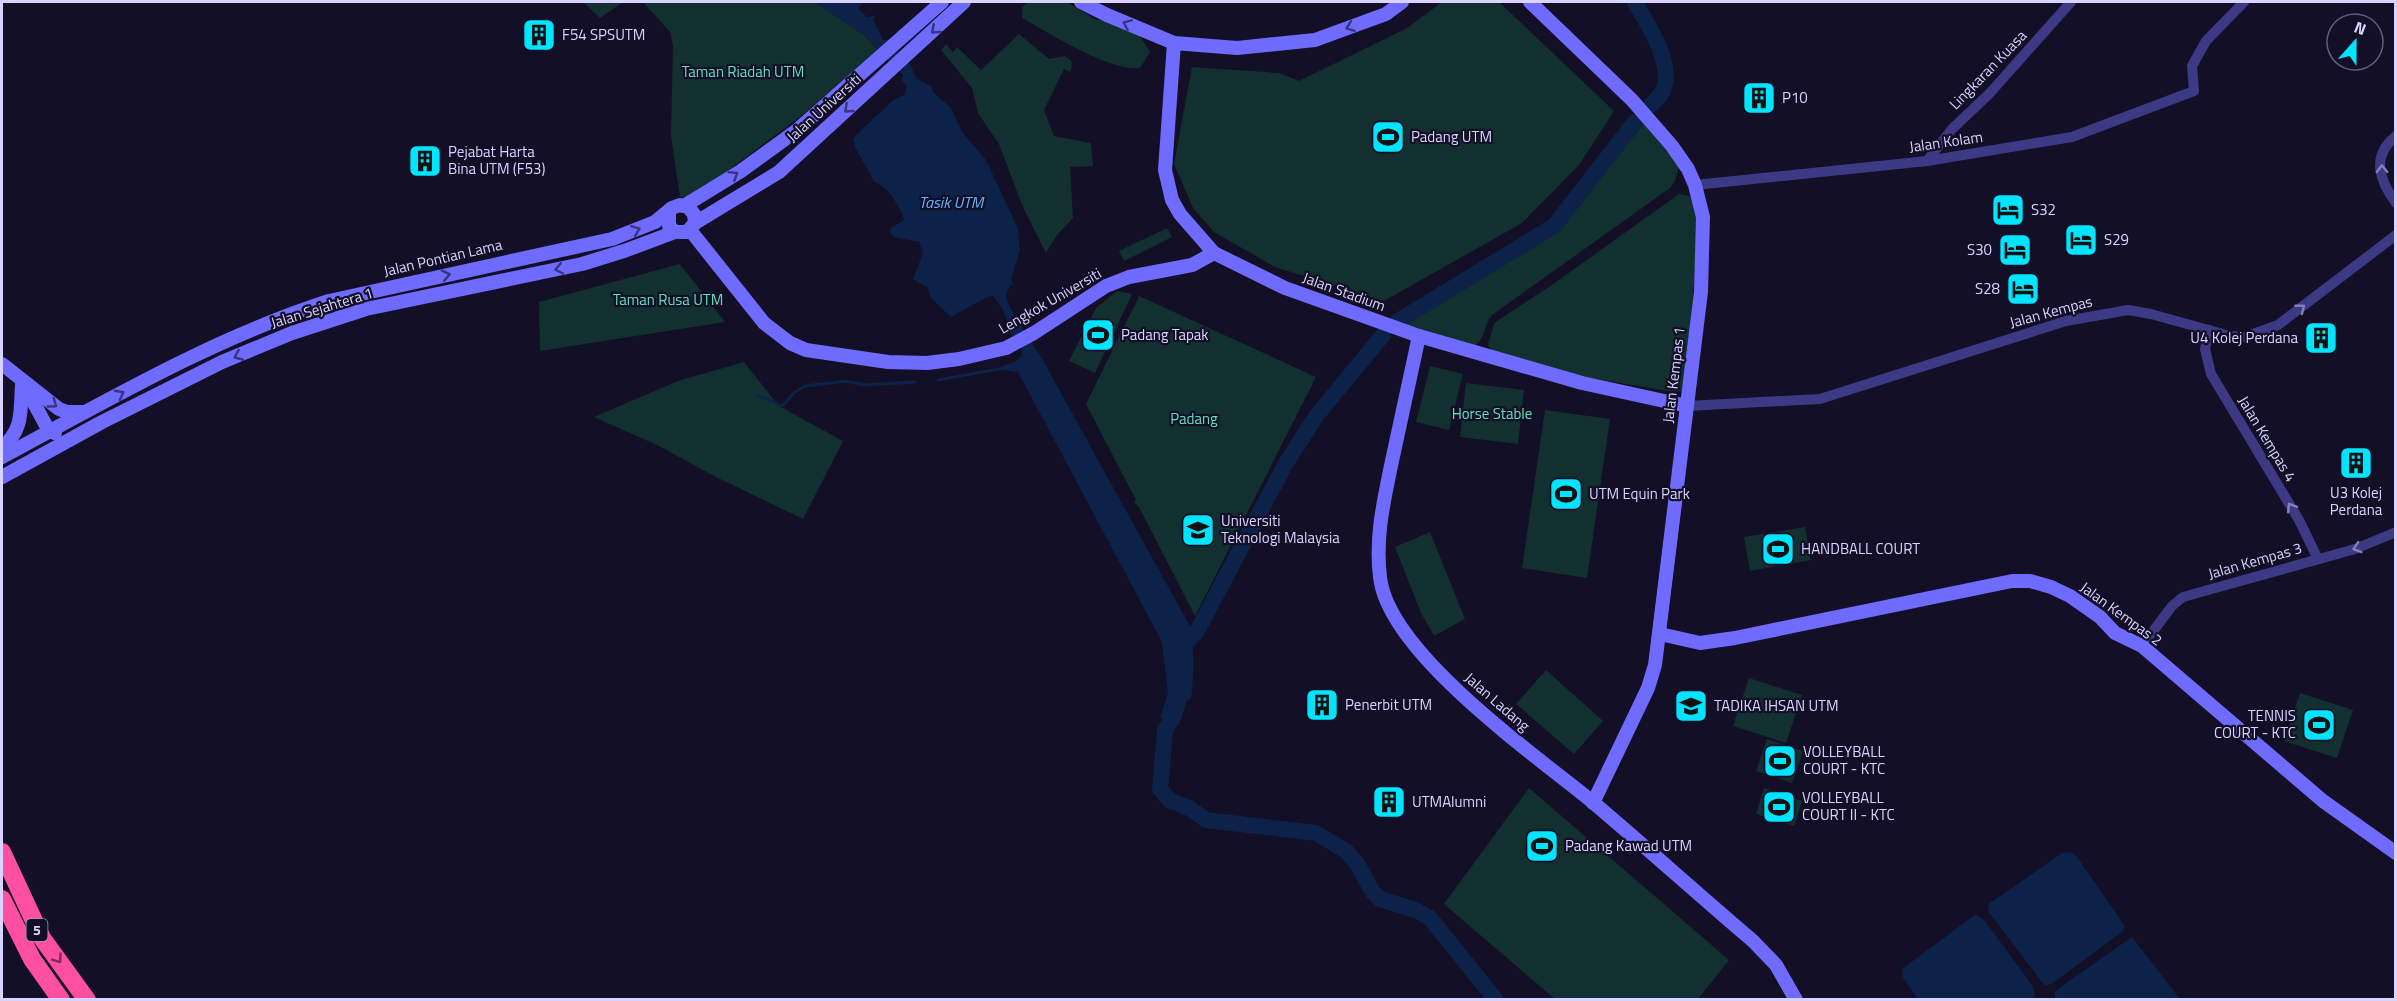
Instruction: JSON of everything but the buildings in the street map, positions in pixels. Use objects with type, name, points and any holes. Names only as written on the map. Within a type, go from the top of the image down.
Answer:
[{"type":"highway","name":"5","points":[[2,852],[42,938],[87,999]]},
{"type":"highway","name":"5","points":[[2,899],[16,931],[37,967],[61,999]]},
{"type":"highway","points":[[2,915],[16,931]]},
{"type":"street","name":"Jalan Universiti","points":[[684,206],[767,152],[880,58],[942,2]]},
{"type":"street","name":"Jalan Universiti","points":[[693,226],[779,172],[810,141],[964,2]]},
{"type":"street","points":[[1081,2],[1174,43],[1237,48],[1315,40],[1386,14],[1402,2]]},
{"type":"street","name":"Jalan Kempas 1","points":[[1530,2],[1637,105],[1672,146],[1688,169],[1695,185],[1703,217],[1701,292],[1655,665],[1647,688],[1593,802]]},
{"type":"street","name":"Lingkaran Kuasa","points":[[1927,161],[1952,129],[1989,94],[2071,2]]},
{"type":"street","name":"Jalan Kolam","points":[[1695,185],[1927,161],[2072,137],[2194,91],[2192,66],[2206,41],[2244,2]]},
{"type":"street","name":"Jalan Stadium","points":[[1174,43],[1165,170],[1172,200],[1180,214],[1214,253],[1285,288],[1419,336],[1582,382],[1687,406]]},
{"type":"street","points":[[2396,136],[2384,150],[2380,172],[2383,185],[2396,203]]},
{"type":"street","points":[[677,206],[684,206],[692,210],[693,226],[683,233],[675,232],[667,221],[669,212],[677,206]]},
{"type":"street","name":"Jalan Pontian Lama","points":[[2,457],[204,350],[254,328],[329,301],[365,292],[612,239],[645,226],[669,212]]},
{"type":"street","name":"Lengkok Universiti","points":[[693,226],[764,323],[790,343],[806,350],[888,362],[927,363],[959,359],[1006,348],[1034,333],[1106,286],[1129,277],[1192,265],[1213,266],[1227,260]]},
{"type":"street","name":"Jalan Sejahtera 1","points":[[2,477],[102,422],[252,349],[291,333],[366,309],[582,264],[675,232]]},
{"type":"street","name":"Jalan Kempas","points":[[1687,406],[1820,399],[2066,321],[2128,310],[2230,336],[2245,337],[2278,325],[2396,235]]},
{"type":"street","name":"Lengkok Universiti","points":[[1192,265],[1214,253]]},
{"type":"street","points":[[416,282],[419,299]]},
{"type":"street","points":[[365,292],[366,309]]},
{"type":"street","name":"Jalan Kempas 4","points":[[2209,330],[2205,349],[2211,374],[2299,520],[2318,559]]},
{"type":"street","name":"Jalan Ladang","points":[[1419,336],[1377,535],[1380,580],[1394,619],[1413,645],[1463,695],[1563,780],[1593,802],[1765,952],[1776,965],[1796,999]]},
{"type":"street","points":[[2,364],[59,409],[76,413],[88,411]]},
{"type":"street","points":[[22,381],[49,431],[68,436],[102,422]]},
{"type":"street","points":[[2,448],[12,438],[20,423],[22,381]]},
{"type":"street","points":[[19,468],[41,450],[49,431]]},
{"type":"street","name":"Jalan Kempas 3","points":[[2142,646],[2172,606],[2183,597],[2355,549],[2396,532]]},
{"type":"street","name":"Jalan Kempas 2","points":[[1660,634],[1700,643],[1735,638],[2012,581],[2030,581],[2070,596],[2100,617],[2115,633],[2142,646],[2323,801],[2396,853]]},
{"type":"green space","points":[[583,2],[623,2],[600,18]]},
{"type":"green space","name":"Taman Riadah UTM","points":[[643,2],[815,2],[864,35],[878,50],[801,116],[690,199],[680,197],[671,136],[673,45],[670,32]]},
{"type":"green space","points":[[1028,2],[1067,2],[1096,20],[1106,20],[1138,33],[1150,52],[1140,68],[1128,68],[1097,58],[1022,18],[1022,7]]},
{"type":"green space","name":"Padang UTM","points":[[1442,2],[1499,2],[1614,111],[1579,165],[1522,223],[1384,301],[1275,267],[1214,232],[1193,208],[1174,164],[1192,67],[1279,73],[1299,81],[1407,28]]},
{"type":"green space","points":[[1019,34],[1049,59],[1065,56],[1071,61],[1070,72],[1064,69],[1044,110],[1054,136],[1091,143],[1093,166],[1070,167],[1073,218],[1057,235],[1046,253],[1022,205],[999,144],[978,113],[972,88],[941,50],[946,44],[953,52],[957,47],[981,70]]},
{"type":"green space","points":[[1644,124],[1679,166],[1675,181],[1670,188],[1492,315],[1479,343],[1475,346],[1398,325],[1558,228],[1637,125]]},
{"type":"green space","points":[[1679,194],[1689,196],[1694,201],[1698,225],[1690,338],[1682,391],[1674,392],[1573,375],[1492,353],[1488,345],[1494,323],[1549,287]]},
{"type":"green space","points":[[1167,228],[1172,237],[1124,261],[1119,251]]},
{"type":"green space","name":"Taman Rusa UTM","points":[[680,264],[725,322],[540,351],[539,302]]},
{"type":"green space","name":"Padang Tapak","points":[[1117,291],[1132,294],[1095,373],[1069,361],[1096,308]]},
{"type":"green space","name":"Padang","points":[[1139,296],[1316,377],[1195,616],[1139,507],[1134,502],[1136,500],[1086,404]]},
{"type":"green space","points":[[744,362],[779,406],[843,441],[803,519],[714,476],[657,445],[594,417],[678,381]]},
{"type":"green space","points":[[1430,366],[1463,374],[1449,430],[1416,422]]},
{"type":"green space","name":"Horse Stable","points":[[1466,383],[1524,390],[1518,444],[1460,437]]},
{"type":"green space","name":"UTM Equin Park","points":[[1545,410],[1610,419],[1587,578],[1522,568]]},
{"type":"green space","name":"HANDBALL COURT","points":[[1805,527],[1811,560],[1750,571],[1744,537]]},
{"type":"green space","points":[[1430,532],[1465,619],[1434,636],[1421,613],[1395,547]]},
{"type":"green space","points":[[1546,670],[1603,721],[1574,754],[1516,704]]},
{"type":"green space","points":[[1749,678],[1802,695],[1786,743],[1733,726]]},
{"type":"green space","name":"TENNIS COURT - KTC","points":[[2300,693],[2353,710],[2337,758],[2284,741]]},
{"type":"green space","name":"VOLLEYBALL COURT - KTC","points":[[1767,739],[1803,751],[1792,783],[1756,771]]},
{"type":"green space","name":"Padang Kawad UTM","points":[[1529,788],[1729,960],[1698,999],[1555,999],[1444,904]]},
{"type":"green space","name":"VOLLEYBALL COURT II - KTC","points":[[1764,788],[1802,801],[1794,826],[1756,814]]},
{"type":"water","name":"Tasik UTM","points":[[815,2],[864,2],[858,8],[867,17],[876,16],[873,20],[883,40],[888,40],[911,66],[916,78],[932,87],[933,92],[951,108],[962,132],[986,160],[1018,229],[1020,250],[1007,300],[1191,628],[1193,681],[1191,699],[1187,700],[1179,725],[1160,718],[1168,693],[1162,642],[1018,372],[1003,370],[1002,366],[1015,362],[1021,356],[1022,348],[1010,332],[1004,312],[993,295],[951,317],[930,297],[928,288],[913,279],[923,253],[919,242],[894,237],[889,231],[904,220],[897,204],[888,192],[874,182],[855,147],[853,138],[892,101],[904,95],[907,87],[901,79],[903,75],[864,35]]},
{"type":"water","points":[[2071,852],[2077,857],[2125,926],[2123,931],[2053,983],[2045,986],[1988,911],[1989,904],[2062,853]]},
{"type":"water","points":[[1976,914],[1985,921],[2032,985],[2035,995],[2031,1000],[1918,999],[1903,978],[1902,969]]},
{"type":"water","points":[[2132,937],[2180,999],[2055,999],[2055,992],[2059,988]]},
{"type":"waterway","points":[[1635,2],[1659,47],[1666,72],[1661,94],[1651,105]]},
{"type":"waterway","points":[[1398,321],[1554,226],[1635,122]]},
{"type":"waterway","points":[[1180,653],[1180,647],[1196,633],[1286,463],[1317,415],[1383,335]]},
{"type":"waterway","points":[[938,380],[1004,368]]},
{"type":"waterway","points":[[757,395],[782,406],[795,392],[805,386],[846,381],[864,385],[915,382]]},
{"type":"waterway","points":[[1177,703],[1175,713],[1165,730],[1160,789],[1169,800],[1189,808],[1206,820],[1316,833],[1346,851],[1358,865],[1372,891],[1380,899],[1415,910],[1430,918],[1496,1000]]},
{"type":"place","name":"F54 SPSUTM","points":[[539,35]]},
{"type":"place","name":"P10","points":[[1759,98]]},
{"type":"place","name":"Padang UTM","points":[[1388,137]]},
{"type":"place","name":"Pejabat Harta Bina UTM (F53)","points":[[425,161]]},
{"type":"place","name":"S32","points":[[2008,210]]},
{"type":"place","name":"S29","points":[[2081,240]]},
{"type":"place","name":"S30","points":[[2015,250]]},
{"type":"place","name":"S28","points":[[2023,289]]},
{"type":"place","name":"Padang Tapak","points":[[1098,335]]},
{"type":"place","name":"U4 Kolej Perdana","points":[[2321,338]]},
{"type":"place","name":"U3 Kolej Perdana","points":[[2356,463]]},
{"type":"place","name":"UTM Equin Park","points":[[1566,494]]},
{"type":"place","name":"Universiti Teknologi Malaysia","points":[[1198,530]]},
{"type":"place","name":"HANDBALL COURT","points":[[1778,549]]},
{"type":"place","name":"Penerbit UTM","points":[[1322,705]]},
{"type":"place","name":"TADIKA IHSAN UTM","points":[[1691,706]]},
{"type":"place","name":"TENNIS COURT - KTC","points":[[2319,725]]},
{"type":"place","name":"VOLLEYBALL COURT - KTC","points":[[1780,761]]},
{"type":"place","name":"UTMAlumni","points":[[1389,802]]},
{"type":"place","name":"VOLLEYBALL COURT II - KTC","points":[[1779,807]]},
{"type":"place","name":"Padang Kawad UTM","points":[[1542,846]]}]
